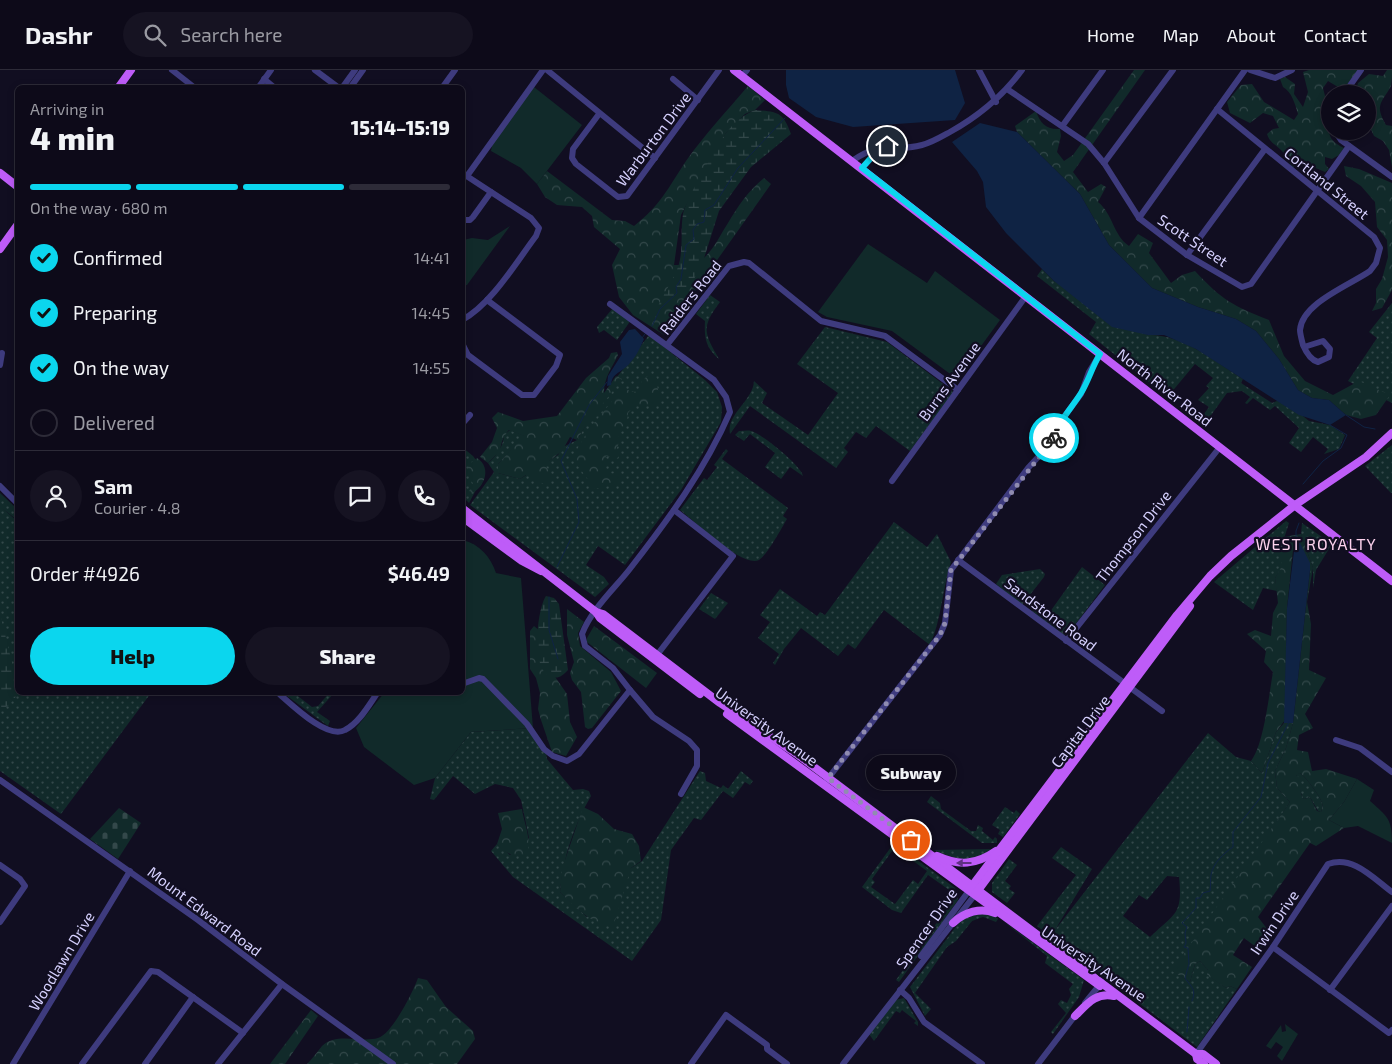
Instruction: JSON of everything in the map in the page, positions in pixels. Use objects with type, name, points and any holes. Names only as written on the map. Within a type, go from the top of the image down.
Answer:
[{"type":"main road","points":[[120,85],[131,70]]},
{"type":"main road","name":"North River Road","points":[[734,70],[744,73],[852,161],[1392,581]]},
{"type":"main road","points":[[0,173],[15,185]]},
{"type":"main road","points":[[0,249],[15,228]]},
{"type":"main road","name":"Capital Drive","points":[[973,891],[1002,847],[1189,608],[1206,581],[1230,556],[1295,505],[1366,458],[1392,433]]},
{"type":"main road","name":"University Avenue","points":[[465,510],[527,556],[595,614],[666,669],[924,850],[1011,922],[1100,984],[1114,996],[1145,1014]]},
{"type":"main road","name":"University Avenue","points":[[465,519],[522,561],[546,574]]},
{"type":"main road","name":"University Avenue","points":[[595,614],[603,614],[973,891]]},
{"type":"main road","name":"Capital Drive","points":[[973,891],[1127,687]]},
{"type":"main road","points":[[924,850],[946,860],[962,864],[980,861],[1002,847]]},
{"type":"main road","points":[[973,891],[1100,984],[1145,1014],[1196,1054],[1197,1059],[1204,1064]]},
{"type":"main road","points":[[954,922],[964,914],[987,910],[1011,922]]},
{"type":"main road","points":[[1075,1016],[1091,999],[1099,996],[1114,996]]},
{"type":"main road","points":[[1196,1054],[1203,1054],[1216,1064]]},
{"type":"street","points":[[172,70],[191,85]]},
{"type":"street","points":[[260,85],[271,70]]},
{"type":"street","points":[[315,70],[337,85]]},
{"type":"street","points":[[343,85],[355,70]]},
{"type":"street","points":[[352,85],[363,70]]},
{"type":"street","points":[[444,85],[455,70]]},
{"type":"street","points":[[465,318],[472,315],[486,300],[536,236],[538,226],[531,218],[465,175],[545,70],[655,158]]},
{"type":"street","name":"Warburton Drive","points":[[598,114],[573,149],[572,158],[576,164],[618,197],[627,196],[719,70]]},
{"type":"street","points":[[979,70],[996,102]]},
{"type":"street","points":[[852,161],[866,152],[887,146],[923,145],[961,126],[996,102],[1022,70]]},
{"type":"street","points":[[1063,125],[1103,70]]},
{"type":"street","points":[[1104,164],[1174,70]]},
{"type":"street","points":[[1139,218],[1245,70]]},
{"type":"street","points":[[1250,70],[1274,78],[1292,70]]},
{"type":"street","points":[[1350,85],[1361,70]]},
{"type":"street","points":[[264,79],[271,85]]},
{"type":"street","points":[[672,80],[698,100]]},
{"type":"street","name":"Scott Street","points":[[1007,89],[1063,125],[1088,144],[1104,164],[1139,218],[1187,255],[1242,287],[1251,284],[1350,146]]},
{"type":"street","name":"Cortland Street","points":[[1218,109],[1374,237],[1380,248],[1376,263],[1370,271],[1318,302],[1306,314],[1300,330],[1304,347]]},
{"type":"street","points":[[1341,140],[1392,177]]},
{"type":"street","points":[[862,168],[878,150],[887,146]]},
{"type":"street","points":[[1187,255],[1265,149]]},
{"type":"street","points":[[465,220],[470,220],[473,217],[491,192]]},
{"type":"street","name":"Raiders Road","points":[[674,510],[701,471],[730,412],[726,398],[714,380],[668,345],[729,266],[744,262],[749,263],[821,321],[884,336],[958,390]]},
{"type":"street","name":"Burns Avenue","points":[[892,481],[1026,296]]},
{"type":"street","points":[[465,349],[468,355],[522,395],[529,396],[539,391],[560,359],[560,355],[486,300]]},
{"type":"street","points":[[610,304],[668,345]]},
{"type":"street","points":[[0,365],[2,353]]},
{"type":"street","points":[[825,781],[940,635],[945,623],[951,570],[1024,473],[1052,442],[1058,425],[1081,394],[1089,372],[1100,354]]},
{"type":"street","points":[[465,421],[470,415]]},
{"type":"street","name":"Thompson Drive","points":[[1066,642],[1220,447]]},
{"type":"street","points":[[0,486],[15,501]]},
{"type":"street","points":[[657,655],[732,556],[674,510],[583,630],[583,642],[613,668],[653,717],[689,741],[696,750],[698,766],[681,794]]},
{"type":"street","name":"Sandstone Road","points":[[958,560],[1066,642],[1162,711]]},
{"type":"street","points":[[465,683],[479,678],[483,679],[527,724],[544,749],[553,756],[567,761],[578,754],[630,690]]},
{"type":"street","points":[[281,695],[321,726],[334,733],[346,730],[353,724],[376,695]]},
{"type":"street","points":[[1336,740],[1360,748],[1392,772]]},
{"type":"street","name":"Mount Edward Road","points":[[0,780],[130,871],[393,1064]]},
{"type":"street","name":"Irwin Drive","points":[[1196,1054],[1328,864],[1339,860],[1350,862],[1392,892]]},
{"type":"street","points":[[0,865],[20,879],[25,886],[0,922]]},
{"type":"street","name":"Woodlawn Drive","points":[[13,1064],[130,871]]},
{"type":"street","name":"Spencer Drive","points":[[843,1064],[954,922],[973,891]]},
{"type":"street","name":"Spencer Drive","points":[[900,990],[973,891]]},
{"type":"street","points":[[1330,990],[1392,906]]},
{"type":"street","points":[[1272,947],[1391,1032]]},
{"type":"street","points":[[82,1064],[151,971],[158,972],[243,1033]]},
{"type":"street","points":[[218,1064],[282,984]]},
{"type":"street","points":[[1038,1064],[1100,984]]},
{"type":"street","points":[[900,990],[909,998],[924,1022],[982,1064]]},
{"type":"street","points":[[145,1064],[193,997]]},
{"type":"street","points":[[691,1064],[726,1015],[767,1045],[767,1050],[787,1064]]},
{"type":"green space","points":[[1134,70],[1145,70],[1073,172],[1088,192],[1101,184],[1106,187],[1098,202],[1107,212],[1120,236],[1129,246],[1138,234],[1153,243],[1149,253],[1171,283],[1182,275],[1195,271],[1221,296],[1246,311],[1269,320],[1284,356],[1305,381],[1333,395],[1359,381],[1390,395],[1376,415],[1361,419],[1346,415],[1329,400],[1312,398],[1298,390],[1279,359],[1256,331],[1236,319],[1198,307],[1152,288],[1109,245],[1080,194],[1017,132],[1015,126],[1036,111],[1044,125],[1060,129],[1061,136],[1057,152],[1064,161],[1073,155]]},
{"type":"green space","points":[[1309,70],[1358,70],[1347,85],[1335,85],[1328,81],[1325,85],[1321,85],[1321,140],[1332,140],[1344,148],[1339,155],[1332,159],[1325,157],[1325,164],[1329,169],[1325,172],[1302,162],[1298,162],[1293,168],[1283,152],[1268,137],[1267,134],[1273,129],[1279,128],[1273,116],[1263,113],[1250,123],[1230,113],[1227,102],[1241,85],[1252,84],[1264,102],[1294,120],[1298,114],[1296,106],[1280,79],[1285,77],[1295,84],[1294,94],[1303,107],[1308,92],[1303,72]]},
{"type":"green space","points":[[1387,70],[1392,70],[1391,86],[1382,100],[1380,112],[1386,125],[1392,126],[1392,167],[1389,150],[1383,141],[1376,137],[1376,85],[1357,85],[1369,74],[1383,76]]},
{"type":"green space","points":[[748,86],[765,100],[755,110],[745,114],[726,133],[704,171],[681,215],[674,265],[692,265],[703,259],[753,188],[764,178],[771,184],[664,335],[633,315],[619,297],[612,265],[620,249],[594,227],[592,216],[582,207],[557,205],[545,197],[537,184],[547,171],[612,220],[625,221],[634,226],[658,203],[693,151]]},
{"type":"green space","points":[[534,87],[582,125],[537,184],[521,168],[491,151],[494,135]]},
{"type":"green space","points":[[755,110],[779,114],[785,121],[791,134],[751,167],[719,211],[700,271],[679,297],[655,318],[657,308],[678,267],[681,254],[683,214],[689,198],[726,133],[739,119]]},
{"type":"green space","points":[[1344,166],[1359,169],[1392,183],[1392,290],[1382,308],[1372,311],[1376,303],[1376,289],[1382,279],[1388,257],[1387,240],[1377,227],[1375,202],[1361,186],[1346,176]]},
{"type":"green space","points":[[510,226],[465,286],[465,240],[472,238],[488,240]]},
{"type":"green space","points":[[868,244],[927,283],[935,271],[1000,320],[957,379],[892,331],[827,317],[818,312]]},
{"type":"green space","points":[[1042,269],[1054,281],[1148,335],[1174,339],[1198,350],[1243,379],[1241,383],[1272,403],[1282,399],[1309,421],[1330,425],[1345,435],[1339,449],[1324,454],[1328,449],[1313,437],[1301,452],[1289,443],[1299,428],[1275,406],[1270,410],[1253,398],[1247,404],[1245,403],[1250,397],[1242,391],[1227,393],[1204,425],[1194,419],[1197,416],[1201,418],[1209,407],[1198,400],[1209,388],[1206,386],[1213,378],[1195,364],[1170,394],[1173,397],[1171,400],[1089,334],[1096,322],[1037,276]]},
{"type":"green space","points":[[710,295],[720,302],[709,318],[707,325],[710,343],[719,359],[711,351],[707,342],[705,321],[696,314]]},
{"type":"green space","points":[[1392,303],[1392,403],[1348,381],[1377,338],[1369,332]]},
{"type":"green space","points":[[613,308],[631,320],[617,340],[604,330],[599,333],[597,327]]},
{"type":"green space","points":[[825,327],[887,342],[953,392],[910,451],[876,426],[866,438],[856,432],[844,448],[848,452],[836,468],[750,406],[730,434],[732,420],[753,388],[754,381],[767,393],[762,403],[808,435],[838,393],[797,364]]},
{"type":"green space","points":[[649,335],[717,392],[722,407],[721,422],[681,490],[625,565],[598,546],[586,565],[604,577],[609,584],[595,597],[470,505],[494,472],[488,463],[494,458],[503,443],[504,435],[510,430],[525,436],[498,464],[498,473],[520,479],[558,455],[563,447],[577,440],[604,394]]},
{"type":"green space","points":[[617,352],[618,355],[607,377],[604,393],[616,376],[622,379],[577,440],[570,437],[562,451],[544,465],[549,470],[549,481],[546,485],[537,481],[533,475],[526,475],[520,479],[498,473],[498,464],[524,436],[509,430],[502,441],[501,453],[488,463],[480,457],[492,442],[497,428],[492,418],[498,412],[523,421],[557,416],[586,378],[609,358],[611,353]]},
{"type":"green space","points":[[651,374],[657,378],[661,406],[640,406],[637,403],[628,413],[626,428],[617,435],[621,438],[616,450],[619,455],[617,459],[606,456],[606,473],[619,474],[621,483],[595,489],[572,458],[589,429],[623,388],[633,392],[640,391],[642,381]]},
{"type":"green space","points":[[739,431],[751,431],[763,437],[789,458],[803,476],[790,467],[781,479],[765,467],[775,453],[750,434],[744,441],[735,435]]},
{"type":"green space","points":[[1392,445],[1392,493],[1391,493],[1365,466]]},
{"type":"green space","points":[[465,449],[473,456],[485,473],[469,503],[465,499]]},
{"type":"green space","points":[[726,449],[728,451],[722,459],[788,508],[783,516],[787,519],[770,547],[759,560],[752,561],[731,551],[680,510],[704,478],[707,480],[717,467],[714,465]]},
{"type":"green space","points":[[477,458],[485,467],[484,479],[478,489],[467,495],[473,484],[467,470],[468,465]]},
{"type":"green space","points":[[0,493],[15,507],[15,518],[2,508],[15,519],[15,695],[150,695],[61,814],[0,771]]},
{"type":"green space","points":[[1286,521],[1289,523],[1280,551],[1283,566],[1275,578],[1277,591],[1263,588],[1253,610],[1214,582]]},
{"type":"green space","points":[[894,522],[927,547],[937,534],[951,562],[937,625],[930,645],[884,610],[855,649],[848,644],[838,656],[801,628],[784,649],[775,665],[773,663],[779,654],[758,638],[770,622],[760,615],[780,589],[817,616],[820,612],[825,615]]},
{"type":"green space","points":[[1302,523],[1332,544],[1316,570],[1313,588],[1313,568],[1301,534]]},
{"type":"green space","points":[[1301,534],[1313,568],[1307,602],[1311,624],[1309,670],[1326,678],[1305,714],[1313,728],[1299,735],[1297,750],[1308,752],[1312,771],[1326,769],[1357,779],[1344,802],[1329,820],[1344,828],[1316,846],[1310,843],[1258,917],[1271,934],[1260,950],[1244,938],[1233,955],[1252,967],[1237,989],[1230,986],[1226,988],[1207,975],[1208,970],[1200,961],[1195,964],[1190,982],[1172,971],[1290,802],[1277,788],[1275,771],[1286,748],[1293,723],[1310,570],[1293,550],[1287,608],[1285,720],[1276,732],[1262,773],[1251,761],[1256,753],[1263,731],[1273,672],[1264,662],[1266,651],[1247,634],[1255,630],[1271,636],[1273,613],[1278,603],[1275,578],[1282,566],[1279,551],[1283,537]],"holes":[[[1300,773],[1321,800],[1321,812],[1317,811],[1310,797],[1304,799],[1301,794],[1300,778],[1296,775]]]},
{"type":"green space","points":[[465,541],[484,552],[496,573],[521,578],[533,728],[471,732],[435,778],[414,785],[364,747],[356,728],[382,695],[465,695]]},
{"type":"green space","points":[[1082,567],[1105,585],[1068,634],[1064,635],[1032,611],[1029,606],[1031,605],[1047,616]]},
{"type":"green space","points":[[1040,569],[1045,574],[1044,577],[1022,605],[996,584],[1002,575]]},
{"type":"green space","points":[[711,593],[728,603],[715,619],[699,609]]},
{"type":"green space","points":[[546,596],[554,598],[559,604],[568,670],[556,678],[544,672],[538,652],[538,625]]},
{"type":"green space","points":[[567,609],[584,622],[578,633],[580,646],[611,672],[621,691],[592,728],[588,729],[585,727],[581,692],[572,680],[570,673],[574,662],[567,635]]},
{"type":"green space","points":[[0,614],[15,675],[15,695],[17,695],[8,706],[0,710]]},
{"type":"green space","points":[[534,626],[548,638],[551,671],[567,694],[570,722],[577,737],[566,756],[552,752],[538,709],[540,693],[536,678],[530,669],[530,631]]},
{"type":"green space","points":[[594,626],[657,673],[646,688],[587,642],[587,638]]},
{"type":"green space","points":[[286,695],[297,695],[312,707],[318,706],[327,695],[332,695],[317,712],[330,721],[328,726]]},
{"type":"green space","points":[[1284,723],[1293,723],[1286,748],[1275,771],[1277,788],[1290,802],[1233,887],[1173,971],[1190,982],[1195,964],[1200,961],[1208,970],[1208,975],[1226,988],[1230,986],[1237,989],[1197,1047],[1037,926],[1076,875],[1052,858],[1061,847],[1092,869],[1055,930],[1208,733],[1236,757],[1251,761],[1262,773],[1276,732]],"holes":[[[1167,876],[1179,877],[1180,899],[1178,906],[1171,917],[1150,937],[1123,916],[1139,895],[1147,900]]]},
{"type":"green space","points":[[533,728],[545,746],[547,759],[573,790],[583,789],[589,791],[591,796],[579,818],[570,842],[560,892],[587,917],[631,868],[642,861],[700,771],[705,773],[706,781],[721,788],[723,785],[728,789],[741,771],[753,781],[750,785],[745,782],[733,798],[723,791],[701,820],[694,818],[671,850],[661,920],[632,961],[513,877],[491,851],[497,844],[510,855],[529,838],[521,800],[513,788],[495,784],[475,794],[453,776],[434,800],[430,799],[435,778],[471,732]]},
{"type":"green space","points":[[1300,773],[1321,800],[1321,812],[1318,811],[1310,797],[1304,799],[1302,796],[1296,774]]},
{"type":"green space","points":[[1357,779],[1374,790],[1370,801],[1388,819],[1392,843],[1358,826],[1344,828],[1329,820],[1344,802]]},
{"type":"green space","points":[[931,796],[940,803],[941,809],[971,831],[976,831],[978,825],[993,840],[995,837],[997,843],[982,843],[927,802]]},
{"type":"green space","points":[[583,807],[598,814],[614,829],[632,834],[639,846],[641,861],[631,868],[613,927],[590,919],[560,892],[562,869]]},
{"type":"green space","points":[[1005,807],[1014,813],[1016,810],[1020,814],[1003,837],[998,834],[1000,830],[992,825]]},
{"type":"green space","points":[[119,808],[141,823],[118,859],[90,839]]},
{"type":"green space","points":[[522,809],[529,844],[526,856],[517,856],[503,850],[497,844],[502,829],[498,813]]},
{"type":"green space","points":[[894,843],[898,847],[897,851],[892,851],[872,879],[875,882],[871,887],[895,904],[913,880],[918,884],[927,871],[902,853],[905,851],[955,888],[958,900],[899,982],[896,980],[953,900],[949,897],[952,892],[928,875],[901,913],[892,910],[862,887]]},
{"type":"green space","points":[[991,849],[984,854],[970,859],[956,858],[934,850]]},
{"type":"green space","points":[[1009,859],[1017,865],[1005,881],[1011,886],[1009,889],[1015,893],[1007,903],[992,892],[992,883]]},
{"type":"green space","points":[[981,913],[991,913],[998,919],[996,922],[983,917],[972,921],[956,941],[947,947],[915,993],[931,1009],[925,1016],[910,987],[958,924],[965,917]]},
{"type":"green space","points":[[1003,921],[1084,980],[1079,997],[1053,1034],[1051,1032],[1066,1013],[1058,1004],[1061,1000],[1067,1003],[1071,995],[1069,989],[1073,984],[1045,963],[1047,956]]},
{"type":"green space","points":[[418,978],[427,980],[446,1007],[473,1031],[475,1039],[457,1064],[307,1064],[322,1046],[328,1042],[341,1039],[371,1039],[384,1035],[401,1012]]},
{"type":"green space","points":[[904,998],[918,1022],[918,1026],[914,1023],[916,1021],[902,1010],[900,1013],[896,1011],[874,1041],[869,1034],[895,1000]]},
{"type":"green space","points":[[311,1010],[318,1016],[285,1064],[270,1064]]},
{"type":"green space","points":[[1285,1024],[1298,1034],[1282,1061],[1277,1056],[1283,1047],[1276,1042],[1271,1049],[1266,1046],[1281,1025],[1282,1032],[1286,1031]]},
{"type":"water","points":[[786,70],[955,70],[965,103],[955,120],[853,127],[816,117],[789,98],[786,85]]},
{"type":"water","points":[[980,123],[1017,132],[1080,194],[1109,245],[1152,288],[1198,307],[1236,319],[1256,331],[1279,359],[1298,390],[1312,398],[1329,400],[1346,415],[1330,425],[1299,415],[1196,349],[1164,335],[1148,335],[1112,327],[1054,281],[1006,233],[986,207],[983,182],[977,171],[952,142]]},
{"type":"water","points":[[635,329],[644,339],[641,347],[632,361],[614,376],[611,385],[607,386],[608,376],[622,354],[620,342],[629,330]]},
{"type":"water","points":[[1295,543],[1300,543],[1310,563],[1310,570],[1293,723],[1284,723],[1287,608]]},
{"type":"waterway","points":[[652,326],[660,309],[677,293],[676,287],[681,279],[686,245],[694,239],[693,230],[697,224],[704,222],[705,210],[714,205],[738,168],[785,118]]},
{"type":"waterway","points":[[642,338],[645,334]]},
{"type":"waterway","points":[[557,567],[579,522],[577,499],[561,461],[589,405],[607,382]]},
{"type":"waterway","points":[[1346,415],[1364,427],[1375,429]]},
{"type":"waterway","points":[[1303,484],[1323,461],[1341,448],[1347,435],[1330,425]]},
{"type":"waterway","points":[[1296,544],[1296,531],[1299,523]]},
{"type":"waterway","points":[[549,597],[549,630],[558,659]]},
{"type":"waterway","points":[[1192,1001],[1194,991],[1185,978],[1189,964],[1188,948],[1184,947],[1187,927],[1182,923],[1196,908],[1196,898],[1200,898],[1203,893],[1210,891],[1211,875],[1216,862],[1233,847],[1233,832],[1261,797],[1268,763],[1289,722]]},
{"type":"waterway","points":[[1187,1032],[1189,1007]]},
{"type":"way so far","points":[[911,840],[828,778],[940,635],[945,623],[951,570],[1028,468],[1036,462],[1054,438]]},
{"type":"place","name":"Subway","points":[[911,840]]},
{"type":"district","name":"WEST ROYALTY","points":[[1316,543]]},
{"type":"route","points":[[887,146],[871,156],[862,168],[1100,354],[1089,372],[1081,394],[1058,425],[1054,438]]}]
